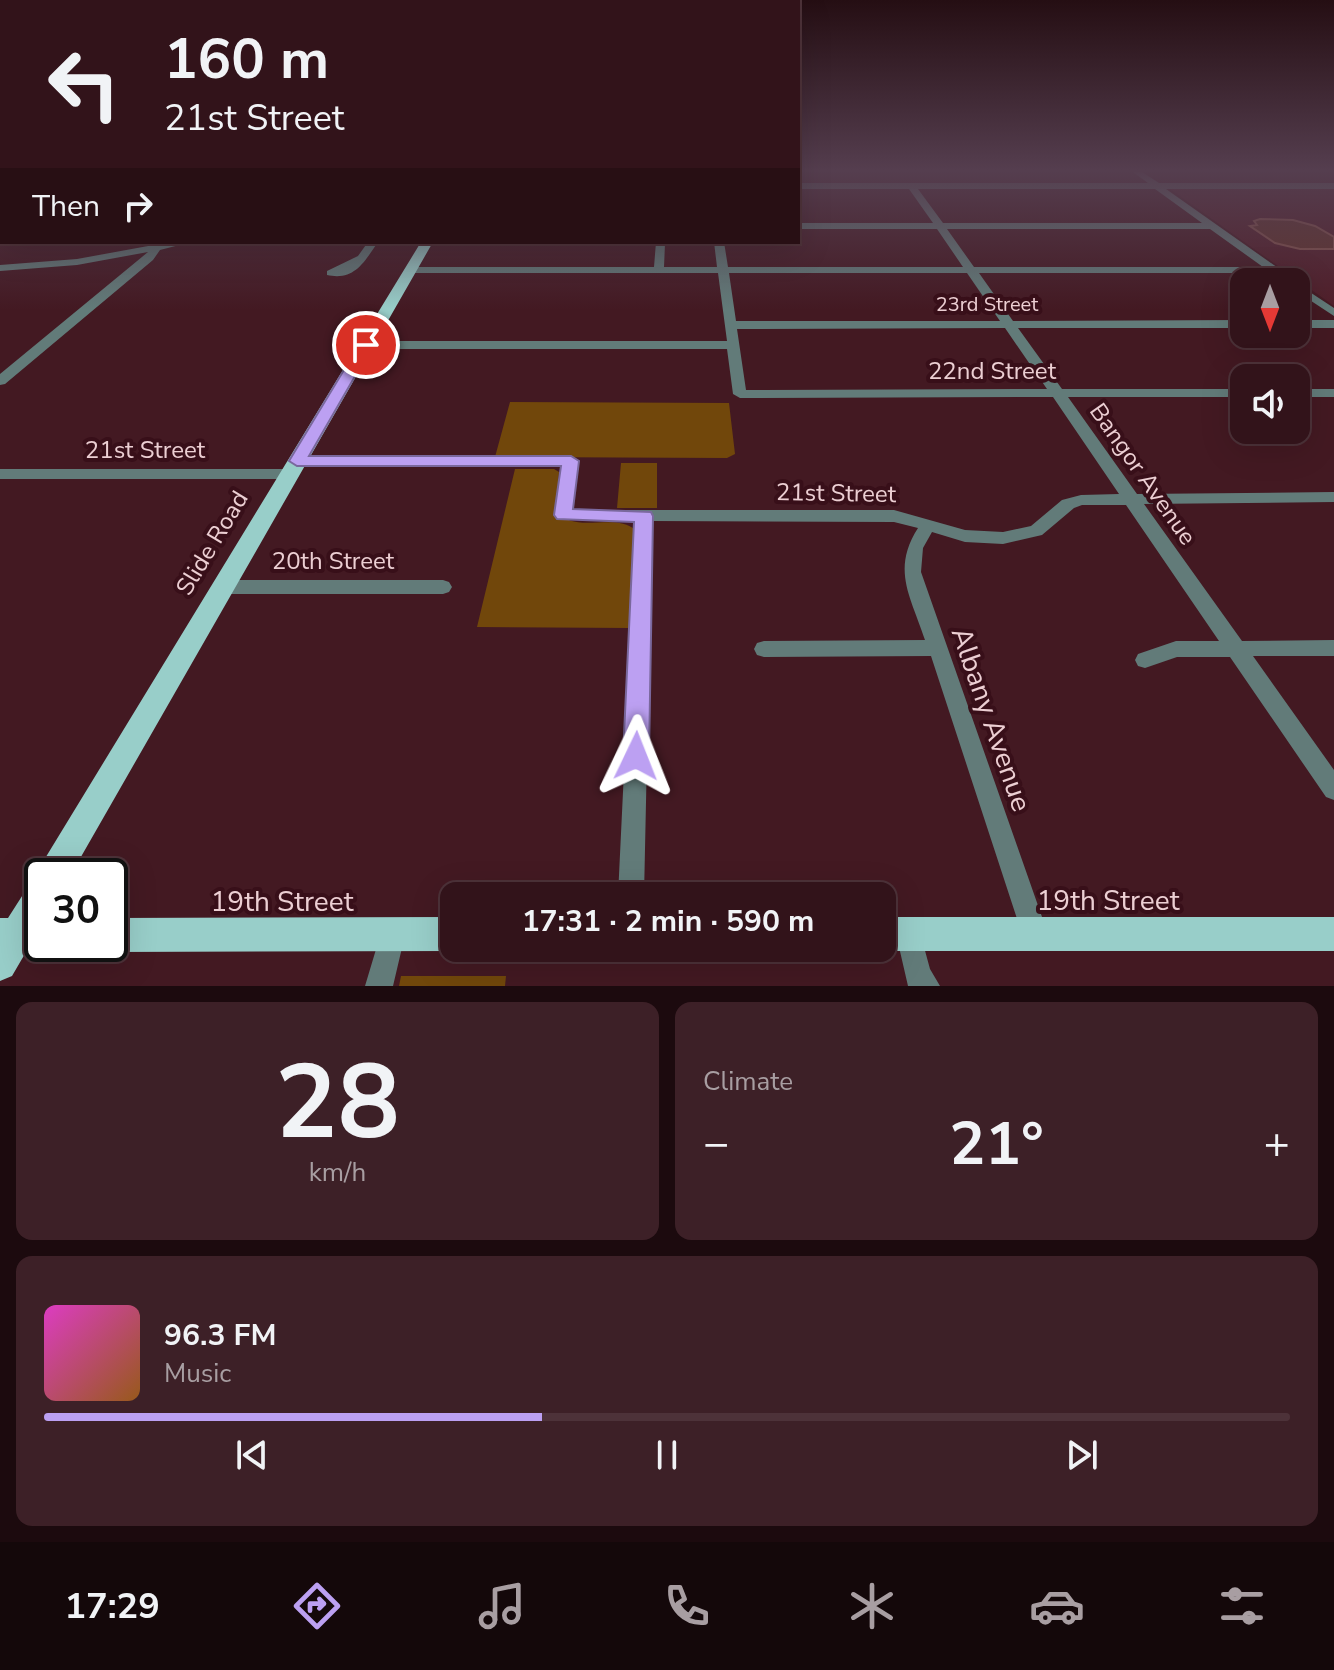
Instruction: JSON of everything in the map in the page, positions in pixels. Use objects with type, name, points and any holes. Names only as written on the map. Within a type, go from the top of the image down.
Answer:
[{"type":"main road","name":"Slide Road","points":[[63,858],[426,244]]},
{"type":"main road","name":"19th Street","points":[[128,935],[440,934]]},
{"type":"main road","name":"19th Street","points":[[896,934],[1334,934]]},
{"type":"main road","points":[[0,964],[20,935]]},
{"type":"street","name":"Bangor Avenue","points":[[934,218],[1334,789]]},
{"type":"street","points":[[1202,218],[1271,268]]},
{"type":"street","points":[[800,226],[1213,226]]},
{"type":"street","points":[[0,268],[77,262],[176,244]]},
{"type":"street","points":[[359,259],[371,244]]},
{"type":"street","points":[[659,270],[660,244]]},
{"type":"street","points":[[366,345],[733,345],[719,244]]},
{"type":"street","points":[[0,381],[149,258],[156,248]]},
{"type":"street","points":[[411,270],[1230,270]]},
{"type":"street","points":[[1310,296],[1334,313]]},
{"type":"street","name":"23rd Street","points":[[730,325],[1230,324]]},
{"type":"street","points":[[1310,324],[1334,324]]},
{"type":"street","name":"22nd Street","points":[[733,345],[740,394],[1230,393]]},
{"type":"street","points":[[1310,393],[1334,393]]},
{"type":"street","name":"21st Street","points":[[0,474],[571,461],[563,515],[894,516],[965,536],[1012,537],[1036,531],[1068,504],[1101,498],[1334,497]]},
{"type":"street","points":[[631,882],[644,516]]},
{"type":"street","name":"Albany Avenue","points":[[928,525],[914,548],[912,572],[1035,934]]},
{"type":"street","name":"20th Street","points":[[223,587],[443,587]]},
{"type":"street","points":[[764,649],[936,648]]},
{"type":"street","points":[[1145,660],[1176,649],[1334,648]]},
{"type":"street","points":[[896,934],[919,983]]},
{"type":"street","points":[[379,986],[392,935]]},
{"type":"shaded area","points":[[1211,218],[1334,218],[1334,306],[1310,289],[1310,268],[1281,268]]},
{"type":"shaded area","points":[[510,402],[729,403],[735,454],[727,458],[495,457]]},
{"type":"shaded area","points":[[621,463],[657,463],[657,508],[617,508]]},
{"type":"shaded area","points":[[515,469],[554,469],[559,472],[556,510],[564,518],[584,523],[616,523],[636,530],[631,628],[477,627]]},
{"type":"shaded area","points":[[401,976],[506,976],[505,986],[399,986]]},
{"type":"building","points":[[1293,220],[1315,226],[1334,237],[1334,249],[1300,249],[1275,243],[1250,226],[1257,225],[1254,221]]},
{"type":"route","points":[[366,345],[297,461],[571,461],[563,515],[644,516],[636,756]]}]
